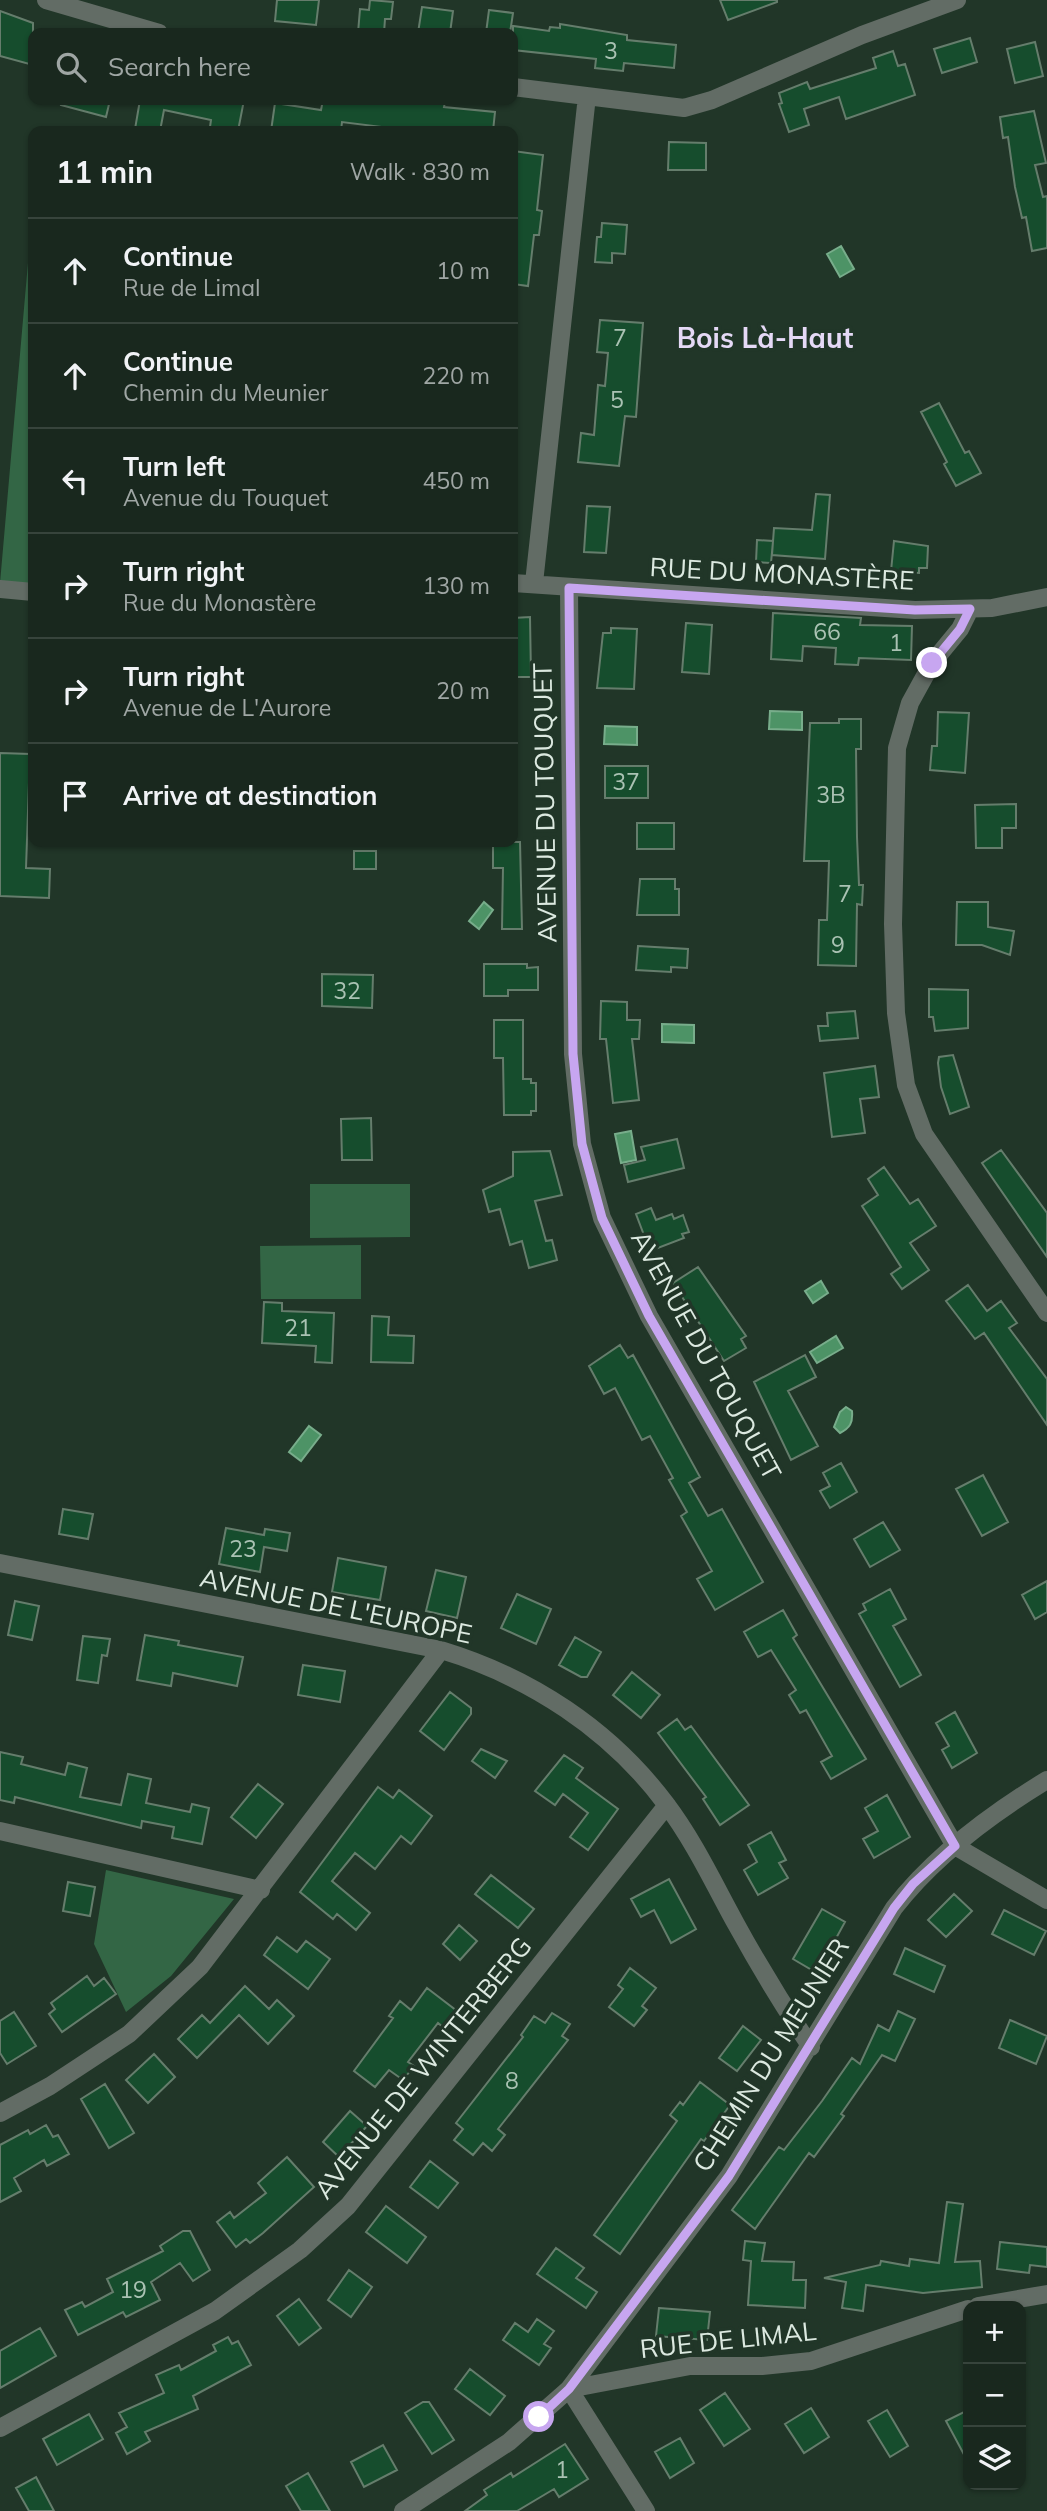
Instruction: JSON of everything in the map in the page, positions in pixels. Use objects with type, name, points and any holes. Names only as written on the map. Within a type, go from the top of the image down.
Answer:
[{"type":"street","points":[[46,0],[142,28]]},
{"type":"street","points":[[518,88],[684,108],[712,100],[862,35],[957,0]]},
{"type":"street","points":[[534,583],[587,96]]},
{"type":"street","name":"RUE DU MONASTÈRE","points":[[518,583],[915,610],[992,608],[1047,597]]},
{"type":"street","name":"AVENUE DU TOUQUET","points":[[569,588],[574,1068],[582,1144],[602,1218],[649,1316],[955,1846]]},
{"type":"street","points":[[0,589],[28,592]]},
{"type":"street","points":[[970,609],[960,629],[932,663],[910,703],[897,748],[893,910],[896,1013],[906,1085],[923,1134],[1047,1313]]},
{"type":"street","name":"AVENUE DE L'EUROPE","points":[[0,1563],[441,1650],[468,1658],[530,1686],[585,1720],[629,1760],[667,1805],[772,1988],[811,2047]]},
{"type":"street","points":[[0,2113],[50,2086],[129,2034],[200,1967],[441,1650]]},
{"type":"street","name":"CHEMIN DU MEUNIER","points":[[569,2389],[729,2176],[811,2047],[894,1908],[913,1884],[955,1846],[1008,1804],[1047,1780]]},
{"type":"street","name":"AVENUE DE WINTERBERG","points":[[0,2428],[233,2300],[300,2250],[348,2206],[667,1805]]},
{"type":"street","points":[[0,1831],[261,1890]]},
{"type":"street","points":[[955,1846],[1047,1900]]},
{"type":"street","points":[[1007,2301],[1047,2294]]},
{"type":"street","name":"RUE DE LIMAL","points":[[569,2389],[690,2366],[762,2366],[811,2361],[963,2311]]},
{"type":"street","points":[[403,2511],[509,2442],[569,2389],[646,2511]]},
{"type":"shaded area","points":[[841,246],[854,269],[840,277],[827,254]]},
{"type":"shaded area","points":[[28,263],[28,586],[0,583]]},
{"type":"shaded area","points":[[770,711],[802,712],[802,730],[769,729]]},
{"type":"shaded area","points":[[605,726],[637,727],[637,745],[604,744]]},
{"type":"shaded area","points":[[484,902],[493,910],[479,929],[469,921]]},
{"type":"shaded area","points":[[662,1024],[694,1025],[694,1043],[662,1042]]},
{"type":"shaded area","points":[[631,1131],[636,1160],[621,1163],[615,1134]]},
{"type":"shaded area","points":[[310,1184],[410,1184],[410,1237],[310,1238]]},
{"type":"shaded area","points":[[361,1245],[361,1299],[261,1299],[260,1246]]},
{"type":"shaded area","points":[[821,1281],[828,1293],[813,1303],[805,1291]]},
{"type":"shaded area","points":[[836,1336],[843,1348],[817,1363],[810,1352]]},
{"type":"shaded area","points":[[846,1407],[852,1411],[851,1422],[840,1433],[834,1427],[840,1412]]},
{"type":"shaded area","points":[[309,1426],[321,1435],[301,1461],[289,1452]]},
{"type":"shaded area","points":[[106,1870],[234,1899],[171,1976],[126,2012],[94,1944]]},
{"type":"building","points":[[277,0],[319,0],[316,25],[275,21]]},
{"type":"building","points":[[370,0],[393,2],[391,19],[385,19],[384,28],[358,28],[360,9],[369,10]]},
{"type":"building","points":[[720,0],[777,0],[777,2],[728,20]]},
{"type":"building","points":[[422,7],[453,11],[451,28],[419,28]]},
{"type":"building","points":[[489,10],[513,13],[511,28],[487,28]]},
{"type":"building","points":[[0,11],[33,23],[33,28],[28,28],[28,64],[0,56]]},
{"type":"building","points":[[560,24],[627,35],[627,40],[676,45],[674,68],[624,63],[623,71],[595,68],[596,59],[518,51],[518,28],[513,26],[549,31],[550,27],[560,28]]},
{"type":"building","points":[[970,38],[977,62],[942,73],[934,49]]},
{"type":"building","points":[[1035,42],[1043,76],[1015,83],[1007,49]]},
{"type":"building","points":[[893,51],[898,66],[905,64],[915,95],[846,119],[839,97],[804,109],[809,125],[789,132],[779,104],[782,103],[779,93],[807,82],[810,89],[876,68],[873,58]]},
{"type":"building","points":[[61,105],[109,105],[106,117]]},
{"type":"building","points":[[139,105],[243,105],[239,126],[210,126],[211,120],[164,110],[161,126],[136,126]]},
{"type":"building","points":[[275,105],[321,110],[322,105],[444,105],[495,112],[494,126],[374,126],[342,122],[342,126],[272,126]]},
{"type":"building","points":[[1034,111],[1046,163],[1035,165],[1043,197],[1047,196],[1047,248],[1032,251],[1026,217],[1022,218],[1015,187],[1008,137],[1003,138],[1000,117]]},
{"type":"building","points":[[669,142],[706,143],[706,170],[668,170]]},
{"type":"building","points":[[518,152],[543,155],[537,210],[542,211],[539,235],[534,235],[528,286],[518,285]]},
{"type":"building","points":[[602,223],[627,225],[625,254],[612,253],[612,263],[595,262],[597,237],[601,237]]},
{"type":"building","points":[[600,320],[643,323],[636,417],[625,416],[619,466],[578,462],[581,433],[594,435],[598,385],[605,386],[608,353],[597,352]]},
{"type":"building","points":[[939,403],[965,453],[969,451],[981,473],[956,486],[944,464],[947,462],[921,412]]},
{"type":"building","points":[[816,494],[830,495],[825,559],[772,555],[774,528],[812,530]]},
{"type":"building","points":[[587,506],[610,507],[606,553],[584,552]]},
{"type":"building","points":[[757,540],[773,541],[771,563],[756,562]]},
{"type":"building","points":[[894,541],[928,546],[927,568],[919,568],[919,573],[891,571]]},
{"type":"building","points":[[773,613],[861,618],[860,625],[912,626],[911,660],[859,658],[858,665],[835,664],[836,648],[803,646],[802,661],[771,659]]},
{"type":"building","points":[[530,617],[531,677],[518,677],[518,618]]},
{"type":"building","points":[[686,623],[712,625],[709,674],[682,672]]},
{"type":"building","points":[[611,628],[637,629],[634,689],[597,688],[603,633],[611,633]]},
{"type":"building","points":[[938,712],[969,713],[965,773],[930,770],[932,746],[937,746]]},
{"type":"building","points":[[839,719],[861,719],[861,749],[856,749],[857,837],[859,885],[863,885],[862,905],[857,904],[856,966],[818,965],[819,920],[827,920],[829,861],[804,861],[810,723],[839,723]]},
{"type":"building","points":[[0,753],[28,754],[26,868],[50,869],[49,898],[0,896]]},
{"type":"building","points":[[605,766],[648,766],[648,798],[605,798]]},
{"type":"building","points":[[1016,804],[1016,828],[1002,828],[1002,848],[976,848],[975,805]]},
{"type":"building","points":[[637,823],[674,823],[674,849],[637,849]]},
{"type":"building","points":[[520,842],[522,929],[502,929],[503,868],[493,868],[493,847],[518,847]]},
{"type":"building","points":[[354,851],[376,851],[376,869],[354,869]]},
{"type":"building","points":[[640,879],[675,879],[675,889],[679,889],[679,915],[637,915]]},
{"type":"building","points":[[957,902],[988,902],[988,927],[1014,931],[1010,955],[982,945],[956,945]]},
{"type":"building","points":[[638,946],[688,949],[687,968],[671,967],[671,972],[636,970]]},
{"type":"building","points":[[484,964],[527,964],[527,968],[538,967],[538,990],[508,990],[508,996],[484,996]]},
{"type":"building","points":[[322,974],[373,975],[372,1008],[322,1006]]},
{"type":"building","points":[[929,989],[968,990],[968,1028],[935,1031],[933,1017],[929,1017]]},
{"type":"building","points":[[601,1001],[627,1002],[627,1020],[640,1020],[639,1039],[632,1039],[639,1100],[613,1103],[606,1039],[600,1039]]},
{"type":"building","points":[[855,1011],[858,1038],[820,1041],[818,1026],[828,1026],[827,1013]]},
{"type":"building","points":[[494,1020],[523,1020],[523,1079],[531,1079],[531,1083],[536,1083],[536,1111],[531,1111],[531,1115],[504,1115],[503,1058],[494,1058]]},
{"type":"building","points":[[953,1055],[969,1107],[950,1114],[941,1087],[938,1063],[939,1057]]},
{"type":"building","points":[[875,1066],[879,1097],[860,1099],[865,1133],[832,1137],[824,1073]]},
{"type":"building","points":[[371,1118],[372,1160],[342,1160],[341,1119]]},
{"type":"building","points":[[677,1139],[684,1168],[628,1182],[624,1165],[645,1160],[641,1147]]},
{"type":"building","points":[[1001,1150],[1047,1213],[1047,1257],[982,1163]]},
{"type":"building","points":[[550,1151],[562,1195],[535,1201],[546,1241],[552,1240],[557,1260],[529,1268],[522,1241],[510,1245],[500,1209],[489,1212],[483,1190],[513,1176],[513,1152]]},
{"type":"building","points":[[884,1167],[910,1204],[918,1199],[936,1226],[910,1243],[929,1270],[902,1289],[891,1274],[901,1267],[862,1206],[878,1195],[868,1179]]},
{"type":"building","points":[[651,1208],[656,1220],[672,1214],[674,1219],[683,1215],[689,1232],[682,1234],[684,1238],[650,1251],[636,1214]]},
{"type":"building","points":[[698,1267],[746,1336],[741,1339],[746,1348],[724,1361],[673,1283]]},
{"type":"building","points":[[968,1285],[987,1311],[1001,1301],[1017,1323],[1009,1328],[1047,1379],[1047,1425],[984,1333],[975,1339],[946,1301]]},
{"type":"building","points":[[264,1302],[282,1303],[282,1311],[334,1313],[332,1363],[315,1362],[316,1346],[262,1343]]},
{"type":"building","points":[[372,1316],[389,1317],[388,1335],[414,1336],[413,1363],[371,1362]]},
{"type":"building","points":[[620,1345],[628,1358],[633,1355],[700,1477],[689,1483],[708,1516],[722,1509],[763,1582],[715,1610],[697,1579],[712,1571],[681,1516],[687,1512],[669,1480],[673,1478],[650,1436],[642,1440],[615,1388],[604,1394],[589,1366]]},
{"type":"building","points":[[805,1355],[816,1377],[788,1391],[818,1446],[791,1460],[754,1382]]},
{"type":"building","points":[[841,1463],[857,1492],[830,1508],[820,1491],[830,1486],[823,1473]]},
{"type":"building","points":[[983,1475],[1008,1522],[982,1536],[956,1489]]},
{"type":"building","points":[[63,1509],[93,1514],[88,1539],[59,1534]]},
{"type":"building","points":[[883,1522],[900,1550],[870,1567],[854,1539]]},
{"type":"building","points":[[226,1528],[264,1535],[265,1529],[290,1533],[287,1551],[264,1547],[260,1572],[219,1564]]},
{"type":"building","points":[[338,1558],[386,1567],[380,1600],[332,1592]]},
{"type":"building","points":[[436,1570],[466,1577],[457,1618],[426,1611]]},
{"type":"building","points":[[1047,1581],[1047,1612],[1035,1619],[1022,1595]]},
{"type":"building","points":[[890,1589],[906,1619],[893,1626],[921,1675],[900,1687],[859,1614],[866,1610],[863,1604]]},
{"type":"building","points":[[517,1594],[551,1609],[536,1644],[501,1628]]},
{"type":"building","points":[[15,1601],[39,1606],[32,1640],[8,1635]]},
{"type":"building","points":[[783,1610],[797,1635],[793,1638],[866,1759],[831,1779],[821,1762],[832,1756],[806,1710],[800,1713],[789,1695],[796,1690],[771,1650],[758,1657],[744,1632]]},
{"type":"building","points":[[145,1635],[179,1641],[178,1645],[243,1657],[237,1686],[173,1673],[171,1686],[137,1680]]},
{"type":"building","points":[[83,1636],[110,1639],[107,1656],[102,1655],[98,1683],[77,1680]]},
{"type":"building","points":[[575,1637],[601,1652],[587,1677],[581,1677],[559,1665]]},
{"type":"building","points":[[303,1665],[345,1671],[340,1702],[298,1695]]},
{"type":"building","points":[[632,1672],[660,1695],[641,1718],[613,1695]]},
{"type":"building","points":[[450,1692],[471,1708],[471,1714],[444,1750],[420,1731]]},
{"type":"building","points":[[955,1712],[977,1753],[952,1768],[942,1750],[949,1746],[936,1723]]},
{"type":"building","points":[[677,1719],[685,1730],[691,1726],[749,1805],[720,1825],[703,1799],[706,1797],[658,1733]]},
{"type":"building","points":[[481,1749],[507,1761],[495,1778],[472,1761]]},
{"type":"building","points":[[0,1752],[23,1757],[21,1764],[65,1775],[68,1763],[87,1768],[80,1797],[121,1805],[128,1774],[151,1779],[146,1803],[190,1812],[192,1804],[209,1808],[202,1844],[172,1838],[174,1827],[142,1821],[141,1828],[15,1797],[14,1803],[0,1800]]},
{"type":"building","points":[[564,1755],[583,1768],[576,1778],[618,1809],[588,1850],[570,1837],[588,1813],[563,1794],[555,1805],[535,1791]]},
{"type":"building","points":[[258,1784],[283,1804],[256,1838],[231,1817]]},
{"type":"building","points":[[378,1787],[393,1798],[399,1790],[432,1816],[411,1844],[401,1836],[375,1869],[355,1853],[332,1881],[370,1913],[356,1930],[337,1914],[333,1919],[300,1892]]},
{"type":"building","points":[[887,1795],[910,1837],[874,1858],[863,1839],[878,1831],[865,1808]]},
{"type":"building","points":[[771,1832],[786,1860],[779,1863],[788,1878],[758,1895],[744,1870],[757,1862],[748,1845]]},
{"type":"building","points":[[491,1875],[534,1909],[518,1928],[475,1894]]},
{"type":"building","points":[[669,1879],[696,1929],[671,1943],[654,1910],[641,1917],[631,1899]]},
{"type":"building","points":[[68,1882],[95,1887],[90,1916],[63,1911]]},
{"type":"building","points":[[954,1894],[972,1911],[946,1937],[928,1920]]},
{"type":"building","points":[[822,1909],[845,1922],[817,1973],[793,1959]]},
{"type":"building","points":[[1004,1910],[1046,1931],[1034,1955],[992,1934]]},
{"type":"building","points":[[459,1925],[477,1941],[460,1960],[443,1944]]},
{"type":"building","points":[[277,1937],[297,1952],[306,1941],[330,1959],[308,1989],[264,1955]]},
{"type":"building","points":[[905,1948],[945,1966],[934,1992],[894,1974]]},
{"type":"building","points":[[630,1968],[656,1988],[642,2006],[647,2010],[634,2026],[609,2007],[623,1989],[618,1985]]},
{"type":"building","points":[[87,1976],[94,1986],[104,1978],[116,1994],[62,2032],[49,2014],[55,2009],[51,2003]]},
{"type":"building","points":[[245,1986],[269,2009],[277,2000],[294,2016],[268,2044],[239,2015],[197,2058],[178,2039],[202,2015],[210,2023]]},
{"type":"building","points":[[427,1988],[457,2011],[444,2028],[438,2023],[408,2062],[414,2066],[403,2080],[389,2070],[375,2087],[354,2071],[393,2018],[389,2016],[400,2001],[411,2010]]},
{"type":"building","points":[[898,2011],[915,2019],[895,2061],[882,2055],[841,2114],[844,2116],[814,2157],[809,2153],[755,2229],[732,2210],[779,2147],[784,2150],[852,2058],[860,2064],[878,2025],[889,2031]]},
{"type":"building","points":[[14,2012],[36,2046],[7,2064],[0,2053],[0,2021]]},
{"type":"building","points":[[552,2013],[570,2024],[562,2036],[568,2040],[498,2129],[505,2135],[492,2151],[483,2143],[473,2155],[454,2140],[463,2129],[456,2123],[523,2037],[521,2035],[534,2016],[545,2023]]},
{"type":"building","points":[[1010,2020],[1047,2036],[1036,2064],[999,2048]]},
{"type":"building","points":[[743,2026],[761,2040],[737,2071],[719,2058]]},
{"type":"building","points":[[154,2054],[175,2077],[148,2103],[126,2080]]},
{"type":"building","points":[[700,2082],[730,2105],[704,2141],[701,2139],[620,2254],[594,2235],[677,2121],[670,2115],[680,2102],[683,2105]]},
{"type":"building","points":[[105,2084],[134,2133],[109,2148],[81,2099]]},
{"type":"building","points":[[350,2111],[367,2126],[339,2157],[323,2142]]},
{"type":"building","points":[[46,2125],[53,2137],[58,2135],[69,2154],[47,2166],[44,2160],[14,2178],[21,2191],[0,2202],[0,2145],[28,2130],[30,2134]]},
{"type":"building","points":[[287,2157],[314,2187],[250,2243],[246,2239],[236,2247],[217,2222],[230,2212],[234,2218],[266,2193],[258,2183]]},
{"type":"building","points":[[430,2161],[458,2183],[438,2208],[410,2187]]},
{"type":"building","points":[[947,2202],[963,2204],[955,2262],[980,2261],[982,2287],[923,2293],[866,2285],[863,2311],[842,2308],[846,2282],[824,2278],[880,2265],[881,2261],[909,2266],[910,2259],[939,2263]]},
{"type":"building","points":[[386,2206],[426,2237],[407,2263],[366,2232]]},
{"type":"building","points":[[183,2231],[190,2231],[210,2270],[193,2281],[180,2263],[151,2282],[160,2300],[126,2317],[123,2312],[78,2335],[65,2310],[82,2302],[85,2307],[113,2292],[107,2279],[163,2251],[160,2246]]},
{"type":"building","points":[[745,2241],[765,2243],[762,2261],[794,2262],[793,2280],[806,2280],[805,2308],[748,2305],[751,2261],[743,2260]]},
{"type":"building","points":[[1000,2242],[1047,2247],[1047,2267],[1030,2265],[1029,2273],[997,2269]]},
{"type":"building","points":[[556,2248],[584,2268],[576,2278],[597,2292],[586,2308],[537,2274]]},
{"type":"building","points":[[349,2270],[372,2287],[351,2317],[328,2300]]},
{"type":"building","points":[[299,2299],[321,2328],[299,2345],[277,2316]]},
{"type":"building","points":[[659,2308],[710,2312],[707,2340],[656,2336]]},
{"type":"building","points":[[537,2319],[554,2331],[544,2344],[551,2348],[539,2365],[503,2340],[515,2323],[528,2332]]},
{"type":"building","points":[[40,2328],[56,2356],[0,2388],[0,2351]]},
{"type":"building","points":[[228,2337],[232,2344],[238,2341],[251,2365],[193,2396],[198,2409],[145,2432],[150,2441],[127,2454],[116,2433],[127,2427],[119,2413],[164,2393],[156,2375],[179,2365],[181,2370],[216,2351],[213,2345]]},
{"type":"building","points":[[470,2369],[505,2396],[490,2415],[455,2389]]},
{"type":"building","points":[[725,2393],[750,2429],[724,2446],[700,2410]]},
{"type":"building","points":[[423,2402],[429,2402],[454,2440],[432,2454],[405,2413]]},
{"type":"building","points":[[811,2408],[829,2437],[804,2453],[785,2424]]},
{"type":"building","points":[[887,2410],[908,2446],[890,2457],[868,2421]]},
{"type":"building","points":[[963,2412],[963,2453],[946,2421]]},
{"type":"building","points":[[89,2414],[103,2439],[57,2465],[43,2439]]},
{"type":"building","points":[[680,2438],[694,2463],[670,2478],[655,2452]]},
{"type":"building","points":[[565,2444],[588,2479],[559,2497],[554,2489],[517,2511],[465,2511],[487,2495],[484,2490],[511,2473],[513,2477]]},
{"type":"building","points":[[383,2445],[397,2470],[364,2487],[351,2462]]},
{"type":"building","points":[[308,2473],[330,2511],[301,2511],[286,2486]]},
{"type":"building","points":[[36,2477],[54,2511],[29,2511],[16,2488]]},
{"type":"district","name":"Bois Là-Haut","points":[[765,338]]},
{"type":"route","points":[[539,2417],[569,2389],[729,2176],[811,2047],[894,1908],[913,1884],[955,1846],[649,1316],[602,1218],[582,1144],[573,1054],[569,588],[840,603],[915,610],[970,609],[960,629],[932,663]]}]
